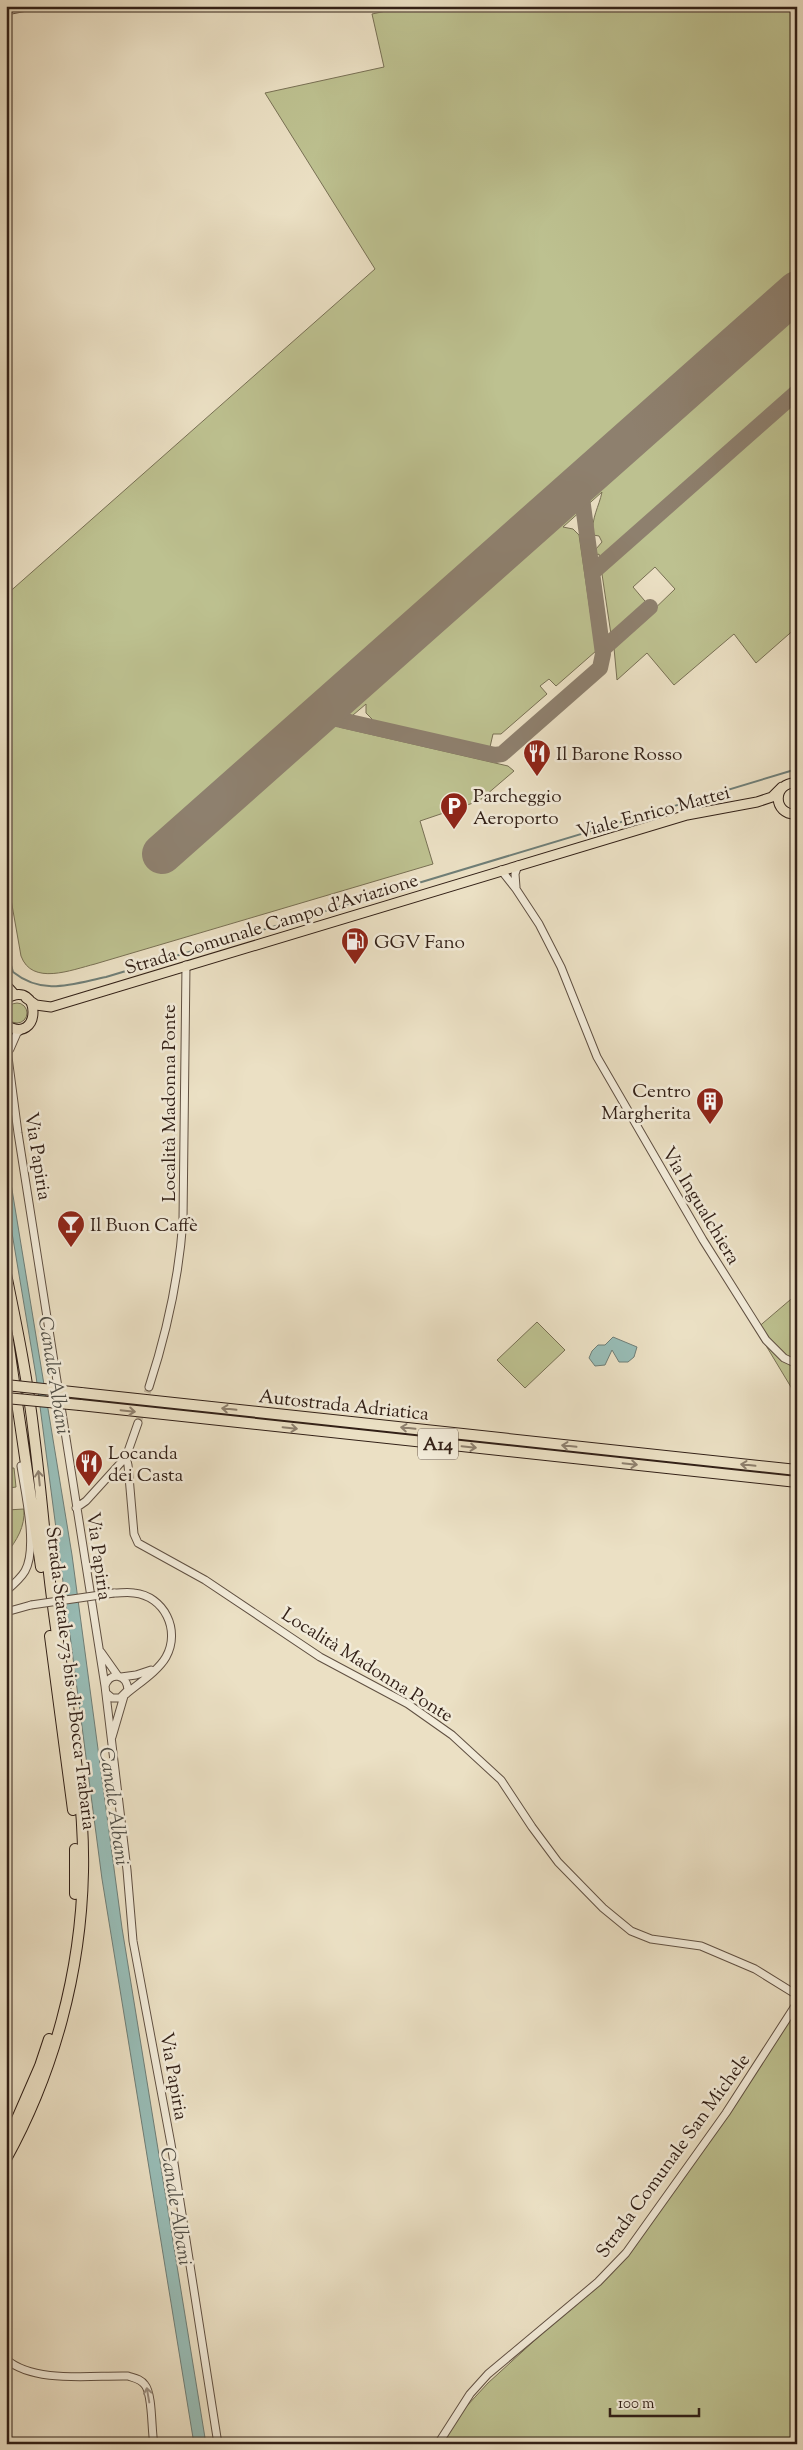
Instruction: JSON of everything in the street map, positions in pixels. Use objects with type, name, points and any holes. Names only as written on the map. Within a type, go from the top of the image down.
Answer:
[{"type":"highway","name":"Strada Statale 73 bis di Bocca Trabaria","points":[[6,1274],[24,1366],[34,1434],[52,1601],[76,1764],[83,1872],[76,1950],[60,2027],[34,2102],[6,2159]]},
{"type":"highway","name":"Strada Statale 73 bis di Bocca Trabaria","points":[[6,1327],[68,1765],[76,1854],[74,1912],[63,1986],[51,2033],[27,2099],[6,2144]]},
{"type":"highway","name":"Autostrada Adriatica","points":[[6,1385],[797,1470]]},
{"type":"highway","name":"Autostrada Adriatica","points":[[6,1398],[797,1482]]},
{"type":"highway","points":[[6,2132],[27,2099]]},
{"type":"main road","name":"Viale Enrico Mattei","points":[[501,870],[687,815],[757,802],[772,797],[789,783],[797,783]]},
{"type":"main road","points":[[780,806],[778,798],[782,788]]},
{"type":"main road","name":"Viale Enrico Mattei","points":[[757,802],[780,806],[787,813],[796,815]]},
{"type":"main road","name":"Strada Comunale Campo d'Aviazione","points":[[27,1025],[51,1007],[501,870]]},
{"type":"main road","points":[[6,985],[15,995],[26,998],[36,1005],[51,1007]]},
{"type":"main road","points":[[6,999],[15,995]]},
{"type":"main road","points":[[7,1026],[14,1029],[27,1025],[34,1010],[26,998]]},
{"type":"street","points":[[6,11],[31,6]]},
{"type":"street","points":[[516,889],[515,874],[518,865]]},
{"type":"street","name":"Via Ingualchiera","points":[[501,870],[539,924],[561,968],[597,1057],[700,1235],[750,1317],[772,1347],[784,1358],[797,1364]]},
{"type":"street","name":"Località Madonna Ponte","points":[[149,1387],[169,1320],[180,1260],[183,1220],[186,965]]},
{"type":"street","name":"Via Papiria","points":[[8,1057],[17,1033],[27,1025]]},
{"type":"street","name":"Via Papiria","points":[[7,1026],[8,1057],[105,1689],[127,1870],[133,1941],[171,2144],[218,2444]]},
{"type":"street","points":[[6,1354],[30,1543],[29,1562],[24,1572],[6,1591]]},
{"type":"street","name":"Località Madonna Ponte","points":[[76,1508],[86,1501],[126,1457],[138,1423]]},
{"type":"street","name":"Località Madonna Ponte","points":[[126,1457],[134,1534],[138,1543],[205,1580],[320,1657],[408,1704],[438,1724],[501,1780],[532,1828],[558,1862],[603,1908],[631,1931],[651,1940],[709,1949],[755,1969],[797,1995]]},
{"type":"street","points":[[6,1612],[30,1604],[134,1592],[151,1598],[165,1610],[171,1625],[172,1642],[166,1658],[154,1670],[125,1695],[116,1699],[105,1689],[109,1678],[136,1675],[154,1670]]},
{"type":"street","name":"Via Papiria","points":[[97,1645],[119,1676],[126,1682],[125,1695],[111,1742]]},
{"type":"street","name":"Strada Comunale San Michele","points":[[438,2444],[470,2394],[488,2374],[598,2282],[626,2253],[726,2113],[797,2003]]},
{"type":"street","points":[[6,2359],[22,2369],[44,2375],[128,2376],[138,2379],[146,2385],[148,2393],[154,2444]]},
{"type":"green space","points":[[409,6],[797,6],[797,627],[756,663],[734,634],[674,685],[647,653],[617,680],[614,648],[675,589],[655,567],[633,587],[650,607],[612,641],[599,554],[597,555],[596,549],[602,542],[599,536],[593,535],[594,518],[602,492],[563,527],[573,529],[579,535],[596,651],[556,686],[549,679],[540,686],[547,694],[501,734],[493,734],[490,747],[374,721],[366,713],[366,704],[339,727],[508,766],[514,771],[479,801],[420,821],[433,864],[75,970],[53,974],[34,971],[26,965],[21,956],[6,871],[6,595],[375,269],[265,93],[384,67],[372,14]]},
{"type":"green space","points":[[17,1003],[24,1006],[27,1013],[24,1020],[17,1023],[10,1020],[7,1013],[10,1006]]},
{"type":"green space","points":[[797,1294],[797,1397],[756,1329]]},
{"type":"green space","points":[[537,1322],[565,1350],[525,1388],[497,1360]]},
{"type":"green space","points":[[6,1450],[8,1468],[14,1468],[16,1487],[9,1488],[10,1502],[6,1503]]},
{"type":"green space","points":[[6,1503],[7,1510],[24,1509],[24,1516],[20,1533],[6,1554]]},
{"type":"green space","points":[[797,2003],[797,2444],[440,2444],[452,2422],[488,2383],[626,2257]]},
{"type":"water","points":[[6,1153],[72,1555],[122,1928],[206,2444],[194,2444],[102,1879],[36,1376],[6,1197]]},
{"type":"water","points":[[613,1337],[637,1347],[634,1357],[628,1362],[619,1362],[612,1350],[605,1365],[595,1366],[589,1358],[592,1351],[598,1345],[605,1345]]},
{"type":"waterway","points":[[6,948],[13,972],[35,984],[47,986],[70,985],[106,977],[797,769]]},
{"type":"taxiway","points":[[592,573],[797,392]]},
{"type":"taxiway","points":[[319,715],[495,755],[502,754],[600,668],[603,654],[580,483]]},
{"type":"taxiway","points":[[603,649],[650,607]]},
{"type":"runway","points":[[162,854],[797,291]]},
{"type":"tunnel","points":[[138,1423],[149,1387]]},
{"type":"place","name":"Il Barone Rosso","points":[[537,777]]},
{"type":"place","name":"Parcheggio Aeroporto","points":[[454,830]]},
{"type":"place","name":"GGV Fano","points":[[355,965]]},
{"type":"place","name":"Centro Margherita","points":[[710,1125]]},
{"type":"place","name":"Il Buon Caffè","points":[[71,1248]]},
{"type":"place","name":"Locanda dei Casta","points":[[89,1487]]},
{"type":"water label","name":"Canale Albani","points":[[55,1375]]},
{"type":"water label","name":"Canale Albani","points":[[115,1806]]},
{"type":"water label","name":"Canale Albani","points":[[177,2206]]}]
